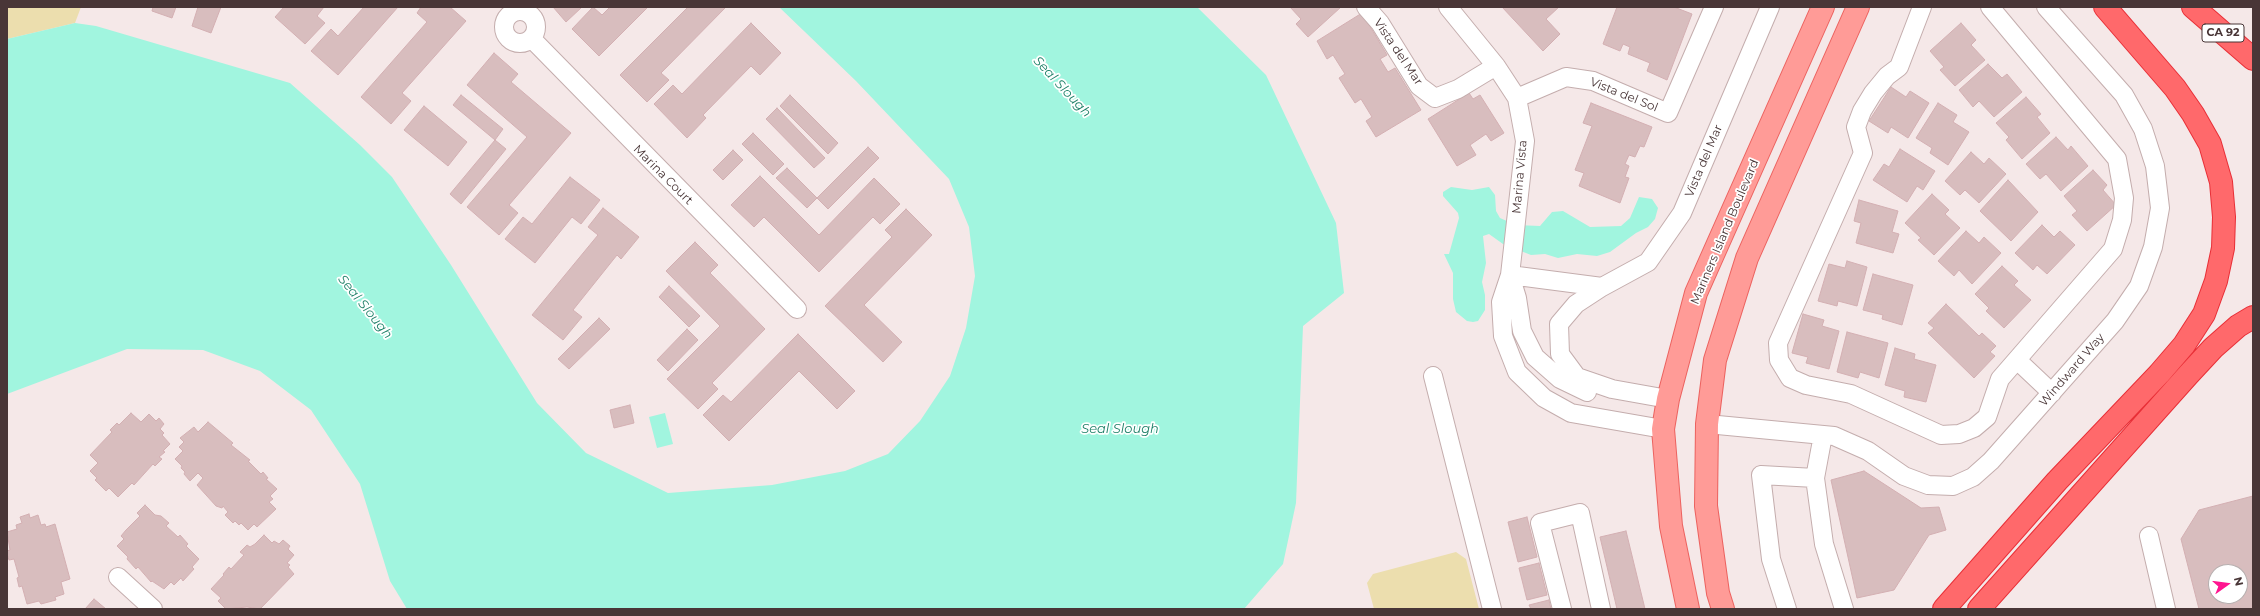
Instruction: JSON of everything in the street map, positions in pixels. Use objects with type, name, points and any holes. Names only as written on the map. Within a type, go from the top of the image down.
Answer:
[{"type":"highway","points":[[1944,609],[2057,481],[2159,374],[2184,345],[2204,314],[2216,281],[2223,248],[2224,216],[2221,182],[2210,144],[2193,114],[2175,88],[2105,7]]},
{"type":"highway","name":"CA 92","points":[[2193,7],[2253,59]]},
{"type":"highway","points":[[1979,609],[2188,374],[2238,326],[2253,317]]},
{"type":"main road","name":"Mariners Island Boulevard","points":[[1688,609],[1671,526],[1663,429],[1668,398],[1696,293],[1823,7]]},
{"type":"main road","points":[[1723,609],[1718,594],[1706,506],[1707,424],[1715,360],[1747,258],[1858,7]]},
{"type":"street","name":"Vista del Mar","points":[[1366,7],[1380,23],[1418,86],[1435,98],[1458,89],[1496,66]]},
{"type":"street","name":"Marina Vista","points":[[1448,7],[1496,66],[1517,98],[1526,141],[1510,275],[1502,302],[1503,336],[1516,372],[1544,398],[1571,413],[1663,429]]},
{"type":"street","name":"Vista del Sol","points":[[1517,98],[1566,77],[1593,81],[1668,113],[1714,7]]},
{"type":"street","name":"Vista del Mar","points":[[1668,398],[1612,389],[1577,377],[1560,354],[1559,324],[1576,304],[1602,287],[1648,262],[1682,213],[1770,7]]},
{"type":"street","points":[[1922,7],[1900,67],[1887,76],[1873,93],[1862,111],[1856,127],[1863,153],[1778,343],[1779,360],[1790,378],[1806,385],[1851,394],[1941,435],[1960,434],[1974,428],[1987,417],[2000,379],[2112,249],[2122,220],[2124,198],[2117,159],[1990,7]]},
{"type":"street","name":"Windward Way","points":[[1707,424],[1834,436],[1868,451],[1904,476],[1928,485],[1953,486],[1974,477],[1991,461],[2115,321],[2139,286],[2154,247],[2160,208],[2155,166],[2143,129],[2124,95],[2046,7]]},
{"type":"street","points":[[506,11],[528,13],[535,20],[536,30],[532,39],[524,44],[515,44],[508,38],[504,26],[506,11]]},
{"type":"street","name":"Marina Court","points":[[532,39],[797,309]]},
{"type":"street","name":"Marina Vista","points":[[1510,275],[1517,298],[1522,331],[1535,357],[1560,379],[1585,392],[1612,389]]},
{"type":"street","points":[[1510,275],[1602,287]]},
{"type":"street","points":[[2017,360],[2052,392]]},
{"type":"street","points":[[1433,376],[1492,609]]},
{"type":"street","points":[[1823,435],[1815,478],[1824,544],[1844,609]]},
{"type":"street","points":[[1787,609],[1771,559],[1761,475],[1815,478]]},
{"type":"street","points":[[1562,609],[1540,523],[1580,513],[1601,609]]},
{"type":"street","points":[[2148,536],[2166,609]]},
{"type":"street","points":[[118,576],[154,609]]},
{"type":"shaded area","points":[[7,7],[81,7],[75,23],[7,39]]},
{"type":"shaded area","points":[[1456,552],[1466,559],[1479,609],[1374,609],[1367,583],[1373,574]]},
{"type":"water","name":"Seal Slough","points":[[779,7],[1197,7],[1266,75],[1336,223],[1344,293],[1303,326],[1296,503],[1283,564],[1244,609],[407,609],[390,581],[360,484],[311,410],[260,371],[203,350],[127,349],[7,394],[7,39],[75,23],[96,26],[290,83],[360,145],[392,177],[451,265],[537,403],[586,453],[668,493],[772,485],[845,471],[888,454],[920,421],[950,376],[966,328],[975,276],[969,227],[949,179],[856,81]]},
{"type":"water","points":[[1451,187],[1472,190],[1489,187],[1495,195],[1496,211],[1500,218],[1516,225],[1540,226],[1552,212],[1563,211],[1590,227],[1621,226],[1630,218],[1639,197],[1652,199],[1658,208],[1655,219],[1648,227],[1636,233],[1610,252],[1597,256],[1577,254],[1558,258],[1545,254],[1531,255],[1503,244],[1489,234],[1483,236],[1486,263],[1482,282],[1485,295],[1485,310],[1478,321],[1473,322],[1467,321],[1456,312],[1453,299],[1453,273],[1444,254],[1449,254],[1459,218],[1458,213],[1443,196],[1443,192]]},
{"type":"water","points":[[665,413],[673,444],[657,448],[649,417]]},
{"type":"building","points":[[153,7],[176,7],[172,18],[152,11]]},
{"type":"building","points":[[198,7],[221,7],[211,33],[192,26]]},
{"type":"building","points":[[284,7],[324,7],[317,16],[325,23],[305,44],[275,17]]},
{"type":"building","points":[[364,7],[398,7],[338,75],[311,51],[331,29],[338,36]]},
{"type":"building","points":[[421,7],[450,7],[466,21],[402,93],[411,101],[391,124],[361,97],[427,22],[417,13]]},
{"type":"building","points":[[553,7],[582,7],[566,22]]},
{"type":"building","points":[[593,7],[602,15],[610,7],[648,7],[599,56],[572,29]]},
{"type":"building","points":[[688,7],[726,7],[661,73],[669,80],[647,102],[620,75]]},
{"type":"building","points":[[1290,7],[1341,7],[1308,37],[1296,24],[1301,19]]},
{"type":"building","points":[[1502,7],[1559,7],[1546,19],[1560,34],[1543,51]]},
{"type":"building","points":[[1617,7],[1674,7],[1692,14],[1667,80],[1647,71],[1650,63],[1628,54],[1630,47],[1623,44],[1620,51],[1603,44]]},
{"type":"building","points":[[1362,13],[1387,55],[1380,59],[1388,72],[1395,68],[1421,110],[1376,137],[1366,121],[1372,117],[1361,99],[1355,103],[1339,78],[1345,74],[1333,55],[1327,59],[1317,41]]},
{"type":"building","points":[[751,23],[781,53],[760,75],[751,66],[703,115],[706,118],[687,138],[654,104],[673,85],[682,94]]},
{"type":"building","points":[[1961,23],[1976,40],[1971,45],[1985,60],[1955,86],[1940,70],[1944,67],[1930,51]]},
{"type":"building","points":[[494,53],[518,74],[511,82],[571,133],[509,205],[518,213],[499,235],[467,207],[527,137],[467,85]]},
{"type":"building","points":[[1988,64],[2002,78],[2007,74],[2022,92],[1994,117],[1979,101],[1973,107],[1959,90]]},
{"type":"building","points":[[1891,87],[1906,97],[1910,91],[1929,103],[1908,138],[1891,127],[1888,133],[1869,121]]},
{"type":"building","points":[[1469,93],[1473,99],[1480,95],[1504,133],[1491,141],[1486,134],[1470,145],[1476,155],[1457,166],[1428,119]]},
{"type":"building","points":[[461,95],[503,129],[495,140],[453,105]]},
{"type":"building","points":[[790,95],[838,143],[828,154],[780,106]]},
{"type":"building","points":[[2026,97],[2041,114],[2037,117],[2050,133],[2022,159],[2006,140],[2009,137],[1996,123]]},
{"type":"building","points":[[1591,103],[1652,127],[1644,147],[1640,146],[1635,157],[1629,155],[1625,164],[1629,166],[1625,177],[1629,178],[1620,203],[1579,186],[1584,173],[1575,170],[1592,126],[1583,123]]},
{"type":"building","points":[[1938,103],[1957,115],[1953,122],[1969,132],[1948,165],[1930,153],[1932,148],[1916,138]]},
{"type":"building","points":[[424,106],[467,142],[448,166],[404,130]]},
{"type":"building","points":[[777,108],[825,158],[814,168],[766,119]]},
{"type":"building","points":[[753,133],[784,164],[773,175],[742,144]]},
{"type":"building","points":[[2056,137],[2068,150],[2071,146],[2088,166],[2061,191],[2046,174],[2040,179],[2026,164]]},
{"type":"building","points":[[495,140],[506,149],[461,204],[450,194]]},
{"type":"building","points":[[868,147],[879,158],[828,209],[817,198]]},
{"type":"building","points":[[1900,149],[1935,171],[1923,190],[1917,186],[1907,202],[1873,180],[1884,164],[1889,167]]},
{"type":"building","points":[[733,150],[743,160],[723,180],[713,170]]},
{"type":"building","points":[[1971,152],[1984,164],[1989,158],[2006,174],[1979,203],[1965,190],[1960,195],[1945,181]]},
{"type":"building","points":[[787,168],[817,198],[807,208],[776,178]]},
{"type":"building","points":[[2093,170],[2107,185],[2103,190],[2116,205],[2087,231],[2072,215],[2077,211],[2064,196]]},
{"type":"building","points":[[760,176],[819,235],[874,178],[900,204],[880,224],[873,217],[819,272],[764,217],[754,227],[731,205]]},
{"type":"building","points":[[570,177],[600,200],[581,224],[572,217],[535,263],[505,239],[523,217],[532,224]]},
{"type":"building","points":[[2008,180],[2038,212],[2011,241],[1980,211]]},
{"type":"building","points":[[1932,194],[1949,210],[1945,214],[1960,228],[1934,255],[1918,240],[1921,238],[1905,223]]},
{"type":"building","points":[[1859,200],[1898,211],[1892,232],[1899,234],[1893,253],[1856,243],[1861,223],[1854,221]]},
{"type":"building","points":[[603,208],[639,237],[621,259],[617,255],[573,310],[582,317],[563,340],[532,315],[598,235],[588,227]]},
{"type":"building","points":[[906,209],[932,235],[864,305],[902,342],[883,362],[825,306],[892,237],[885,230]]},
{"type":"building","points":[[2042,225],[2054,237],[2060,231],[2075,245],[2047,274],[2037,265],[2033,270],[2015,253]]},
{"type":"building","points":[[1966,231],[1979,243],[1984,237],[2001,253],[1972,284],[1959,270],[1954,276],[1938,261]]},
{"type":"building","points":[[695,242],[718,265],[710,273],[765,329],[712,383],[718,389],[698,409],[667,379],[720,326],[666,271]]},
{"type":"building","points":[[1847,261],[1867,267],[1857,306],[1838,301],[1837,306],[1818,301],[1829,264],[1845,268]]},
{"type":"building","points":[[2002,266],[2018,281],[2014,285],[2031,300],[2004,328],[1986,311],[1989,308],[1975,294]]},
{"type":"building","points":[[1873,274],[1913,285],[1902,325],[1882,319],[1883,315],[1863,310]]},
{"type":"building","points":[[669,286],[700,316],[689,327],[659,297]]},
{"type":"building","points":[[1946,304],[1979,336],[1982,333],[1996,346],[1990,352],[1995,356],[1974,378],[1928,333],[1934,328],[1928,323]]},
{"type":"building","points":[[1803,314],[1824,320],[1822,326],[1839,331],[1829,369],[1806,363],[1808,357],[1792,353]]},
{"type":"building","points":[[599,318],[610,329],[569,369],[558,359]]},
{"type":"building","points":[[687,329],[698,340],[668,371],[657,360]]},
{"type":"building","points":[[1847,332],[1888,343],[1879,378],[1860,372],[1858,378],[1837,372]]},
{"type":"building","points":[[798,334],[855,391],[837,409],[799,371],[729,441],[703,415],[723,395],[731,402]]},
{"type":"building","points":[[1895,348],[1915,354],[1914,359],[1936,365],[1926,402],[1904,397],[1905,391],[1885,385]]},
{"type":"building","points":[[630,405],[634,423],[614,428],[610,410]]},
{"type":"building","points":[[131,413],[141,422],[149,414],[156,421],[159,418],[164,424],[160,429],[164,433],[162,435],[170,444],[163,451],[165,452],[159,457],[162,459],[155,466],[153,464],[134,485],[132,483],[118,497],[109,488],[106,491],[95,480],[97,478],[90,471],[98,463],[90,455],[112,432],[110,430],[117,423],[119,425]]},
{"type":"building","points":[[208,422],[233,443],[231,445],[250,460],[248,461],[261,474],[263,472],[268,478],[266,479],[277,489],[270,496],[273,499],[269,502],[276,509],[257,527],[254,524],[248,530],[241,523],[239,525],[235,521],[233,523],[225,515],[228,512],[223,506],[222,508],[216,506],[197,485],[203,478],[198,473],[190,481],[184,474],[185,472],[181,468],[182,466],[175,459],[183,451],[179,447],[184,442],[180,438],[194,427],[198,432]]},
{"type":"building","points":[[1864,471],[1921,508],[1939,507],[1946,530],[1929,535],[1894,590],[1857,598],[1831,480]]},
{"type":"building","points":[[2253,496],[2253,609],[2199,609],[2181,539],[2199,510]]},
{"type":"building","points":[[145,505],[155,515],[161,516],[169,523],[166,526],[178,537],[180,535],[188,544],[186,546],[199,559],[192,567],[194,569],[183,581],[181,578],[174,585],[171,582],[164,589],[152,581],[151,582],[138,567],[136,569],[127,559],[128,557],[117,546],[124,539],[121,536],[140,516],[137,513]]},
{"type":"building","points":[[29,514],[30,518],[38,515],[41,525],[45,524],[46,527],[55,524],[70,579],[61,582],[64,594],[55,597],[56,600],[41,604],[39,601],[27,604],[22,586],[19,587],[17,578],[19,577],[14,559],[9,560],[7,554],[7,551],[10,550],[7,532],[17,529],[16,525],[22,523],[20,517]]},
{"type":"building","points":[[1527,517],[1537,557],[1518,562],[1508,522]]},
{"type":"building","points":[[1626,531],[1645,609],[1617,609],[1600,537]]},
{"type":"building","points":[[264,535],[272,543],[274,541],[279,544],[283,540],[290,546],[288,549],[294,555],[287,563],[290,565],[288,567],[294,574],[260,609],[247,607],[226,609],[218,601],[221,598],[211,589],[229,567],[231,569],[244,555],[240,552],[247,545],[250,547],[255,544]]},
{"type":"building","points":[[1539,563],[1547,595],[1527,600],[1519,568]]},
{"type":"building","points":[[94,599],[106,609],[85,609]]},
{"type":"building","points":[[1549,600],[1551,609],[1531,609],[1529,605]]}]
